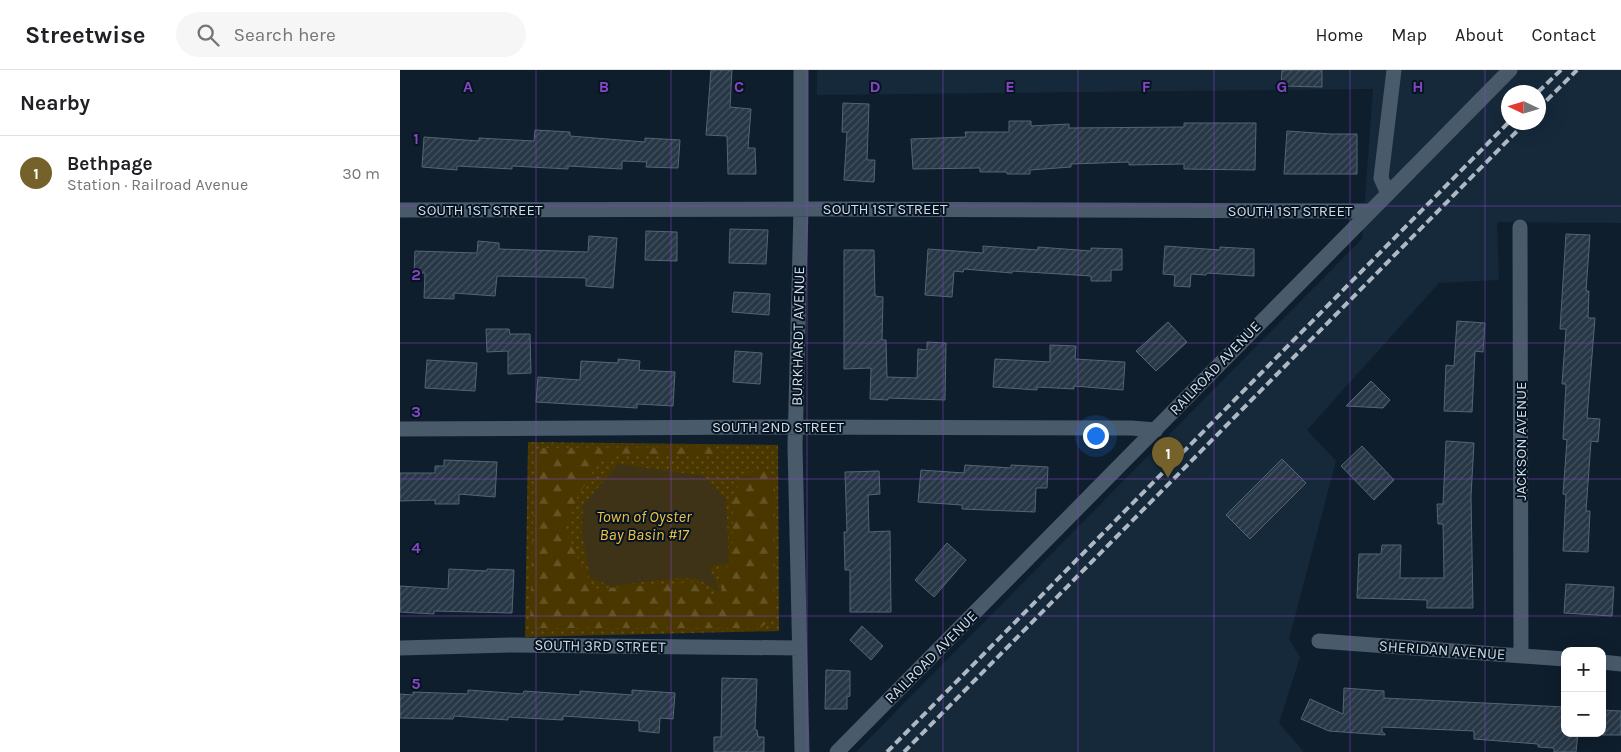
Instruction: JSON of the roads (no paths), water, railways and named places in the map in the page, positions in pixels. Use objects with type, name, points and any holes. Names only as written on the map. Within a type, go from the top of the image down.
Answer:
[{"type":"street","name":"BURKHARDT AVENUE","points":[[801,70],[801,209],[795,427],[802,752]]},
{"type":"street","points":[[1388,194],[1381,178],[1394,70]]},
{"type":"street","name":"RAILROAD AVENUE","points":[[837,752],[1510,70]]},
{"type":"street","name":"SOUTH 1ST STREET","points":[[400,210],[1370,211]]},
{"type":"street","name":"JACKSON AVENUE","points":[[1520,227],[1521,656]]},
{"type":"street","name":"SOUTH 2ND STREET","points":[[400,429],[795,427],[1131,428],[1156,430]]},
{"type":"street","name":"SHERIDAN AVENUE","points":[[1319,641],[1561,659]]},
{"type":"street","name":"SOUTH 3RD STREET","points":[[400,648],[511,645],[799,648]]},
{"type":"street","points":[[1606,662],[1621,664]]},
{"type":"water","name":"Town of Oyster Bay Basin #17","points":[[618,464],[704,476],[726,499],[729,563],[709,566],[720,591],[695,578],[675,578],[611,586],[590,577],[582,533],[583,505]]},
{"type":"railway","points":[[1545,85],[1561,70]]},
{"type":"railway","points":[[1546,101],[1577,70]]},
{"type":"railway","points":[[887,752],[1501,130]]},
{"type":"railway","points":[[904,752],[1518,130]]},
{"type":"place","name":"Bethpage","points":[[1168,478]]}]
